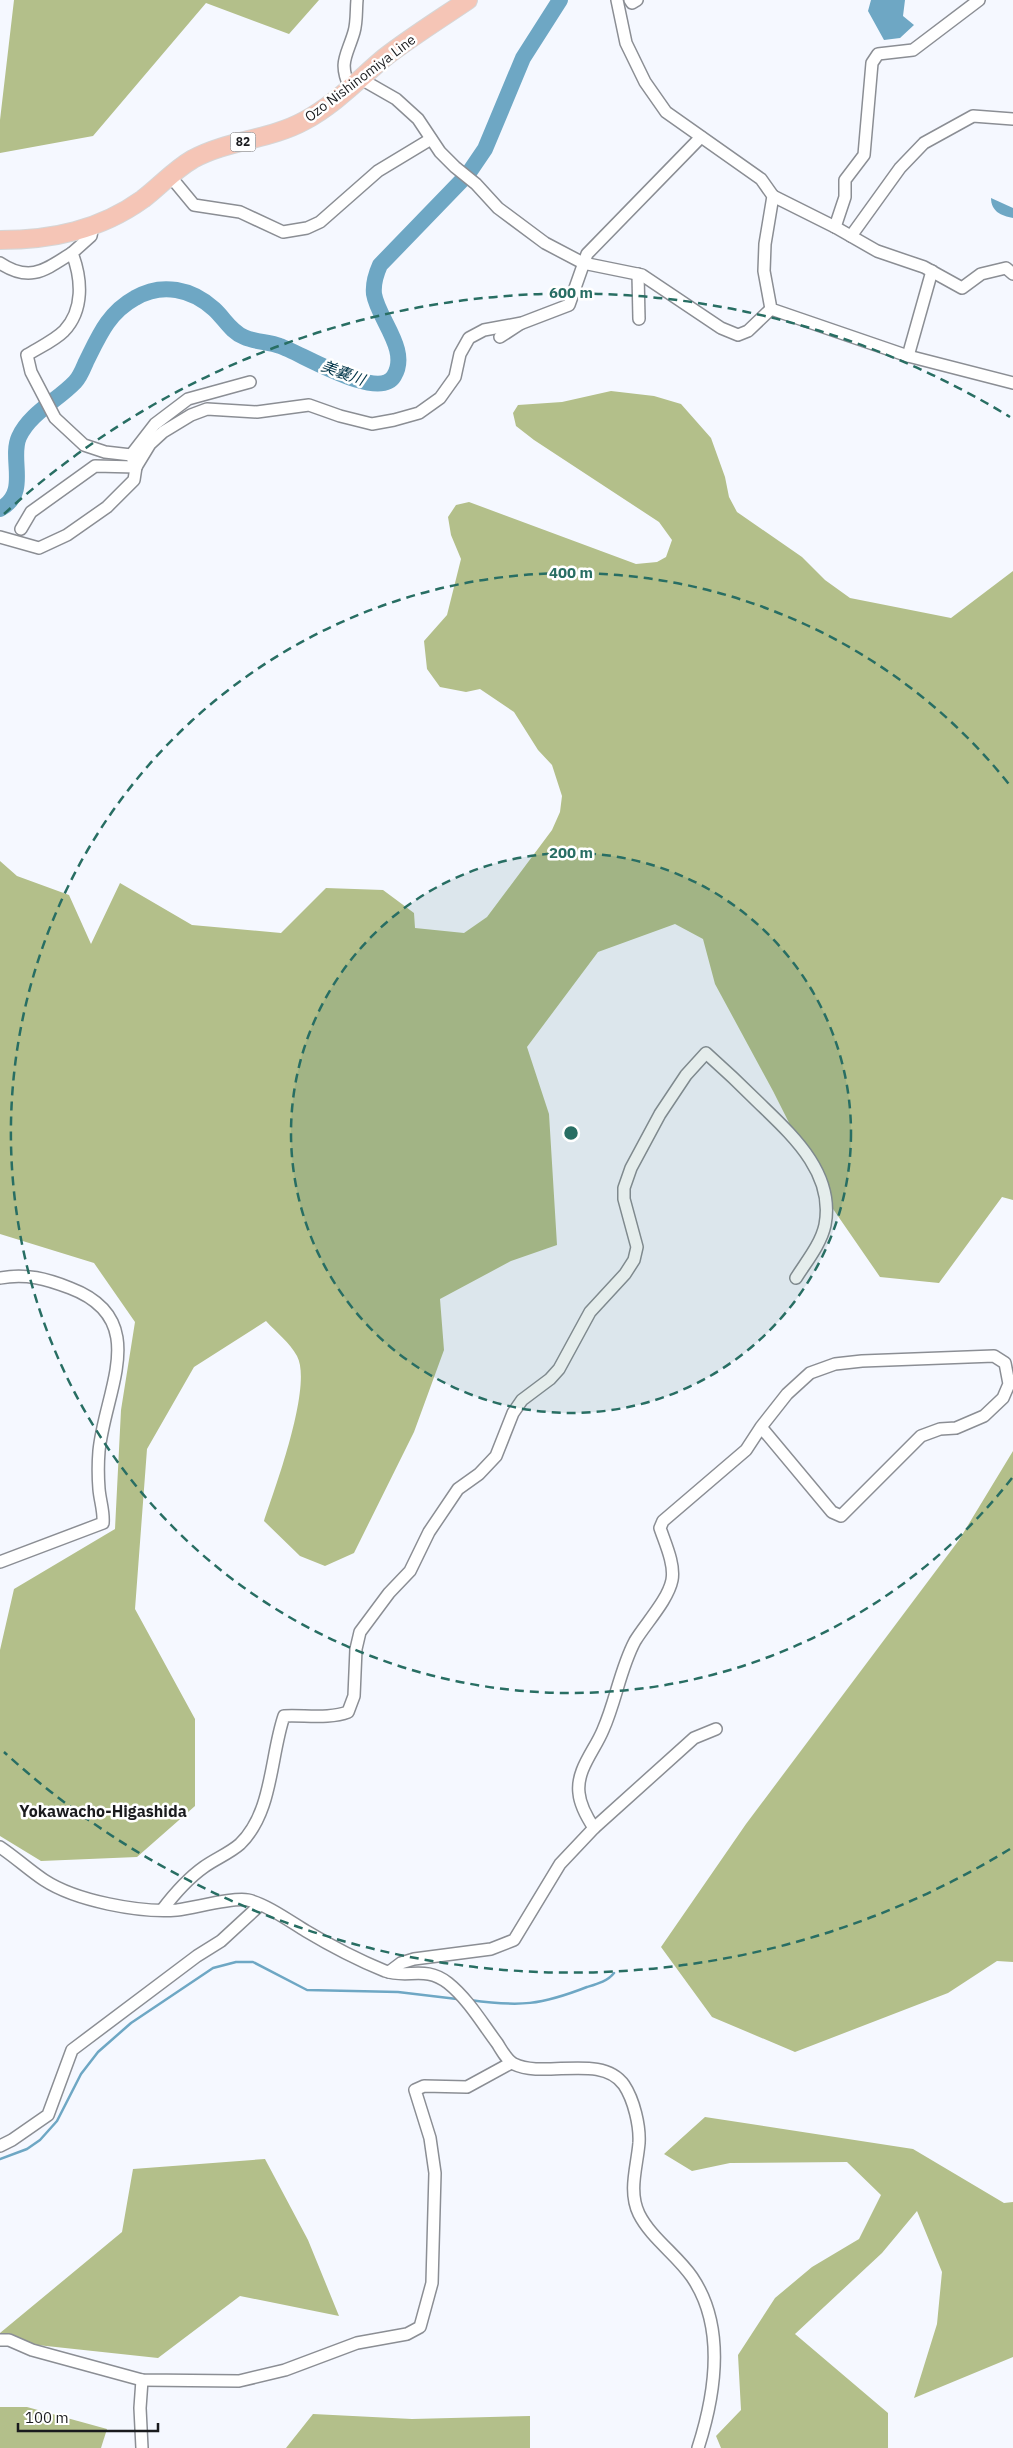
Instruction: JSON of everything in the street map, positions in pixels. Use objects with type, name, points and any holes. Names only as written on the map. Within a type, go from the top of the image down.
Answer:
[{"type":"main road","name":"Ozo Nishinomiya Line","points":[[0,240],[52,237],[93,226],[142,199],[190,161],[222,146],[271,134],[301,122],[329,105],[386,58],[468,0]]},
{"type":"street","points":[[357,0],[355,30],[346,51],[343,74],[355,84],[396,99],[418,119],[431,139],[455,168],[476,184],[498,208],[523,227],[545,243],[583,263],[638,274],[673,294],[721,328],[738,335],[748,331],[771,310]]},
{"type":"street","points":[[617,0],[626,43],[645,82],[666,112],[761,179],[773,196],[835,227],[877,251],[932,272],[962,288],[981,274],[1006,268],[1013,274]]},
{"type":"street","points":[[630,0],[632,3],[636,0]]},
{"type":"street","points":[[835,227],[845,197],[846,180],[864,155],[872,62],[878,54],[913,50],[979,0]]},
{"type":"street","points":[[851,236],[900,168],[924,143],[973,116],[1013,119]]},
{"type":"street","points":[[0,537],[38,548],[67,535],[107,507],[134,480],[136,467],[150,444],[163,432],[191,415],[207,410],[257,412],[309,405],[340,416],[372,424],[419,413],[440,398],[454,377],[460,354],[470,338],[484,330],[522,323],[569,305],[587,254],[701,136]]},
{"type":"street","points":[[170,176],[194,205],[240,212],[283,232],[294,231],[320,222],[378,171],[431,139]]},
{"type":"street","points":[[771,310],[764,271],[765,244],[773,196]]},
{"type":"street","points":[[0,263],[11,270],[34,273],[72,253],[91,236],[93,226]]},
{"type":"street","points":[[72,253],[78,269],[80,284],[79,302],[72,320],[63,332],[27,355],[31,372],[55,418],[84,446],[106,452],[131,455]]},
{"type":"street","points":[[908,356],[932,272]]},
{"type":"street","points":[[638,274],[638,320]]},
{"type":"street","points":[[771,310],[908,356],[1013,383]]},
{"type":"street","points":[[500,337],[522,323]]},
{"type":"street","points":[[131,455],[155,424],[188,399],[250,382]]},
{"type":"street","points":[[131,455],[136,467]]},
{"type":"street","points":[[21,529],[31,512],[95,466],[136,467]]},
{"type":"street","points":[[162,1910],[182,1884],[240,1844],[254,1826],[270,1781],[277,1736],[284,1716],[328,1715],[337,1717],[348,1712],[354,1696],[356,1649],[360,1632],[390,1593],[410,1572],[429,1532],[458,1489],[479,1474],[496,1456],[513,1413],[522,1400],[560,1369],[590,1312],[626,1274],[634,1260],[638,1247],[624,1199],[624,1188],[631,1168],[660,1114],[686,1074],[706,1053],[785,1127],[808,1155],[815,1167],[824,1192],[826,1207],[824,1226],[818,1243],[796,1278]]},
{"type":"street","points":[[0,1278],[41,1277],[83,1293],[109,1315],[117,1330],[118,1346],[116,1370],[99,1449],[99,1490],[104,1514],[103,1523],[0,1562]]},
{"type":"street","points":[[594,1828],[579,1794],[580,1784],[585,1763],[603,1730],[619,1678],[631,1651],[662,1603],[672,1580],[671,1565],[660,1528],[663,1521],[746,1450],[761,1427],[787,1394],[810,1373],[835,1364],[862,1360],[994,1356],[1004,1363],[1009,1384],[1003,1398],[984,1416],[956,1428],[940,1429],[921,1436],[841,1516],[832,1512],[761,1427]]},
{"type":"street","points":[[389,1972],[401,1963],[414,1959],[491,1949],[514,1940],[560,1864],[594,1828],[694,1738],[716,1729]]},
{"type":"street","points":[[0,1847],[47,1882],[86,1898],[119,1906],[162,1910],[197,1908],[248,1900],[277,1912],[335,1948],[389,1972],[426,1972],[436,1975],[450,1984],[471,2008],[511,2063],[532,2069],[600,2070],[623,2084],[636,2117],[639,2142],[634,2179],[634,2199],[640,2214],[693,2278],[710,2320],[713,2381],[711,2405],[698,2448]]},
{"type":"street","points":[[0,2146],[48,2115],[72,2050],[197,1956],[222,1941],[259,1906]]},
{"type":"street","points":[[0,2340],[9,2340],[32,2350],[142,2380],[239,2381],[285,2370],[357,2344],[407,2334],[420,2327],[432,2283],[435,2173],[430,2138],[415,2090],[424,2086],[467,2087],[511,2063]]},
{"type":"street","points":[[142,2380],[140,2408],[142,2448]]},
{"type":"green space","points":[[14,0],[319,0],[289,34],[206,3],[93,136],[0,153],[0,120]]},
{"type":"green space","points":[[611,391],[654,396],[681,404],[711,438],[725,477],[729,497],[737,512],[802,557],[825,580],[850,598],[951,618],[1013,571],[1013,1200],[1002,1197],[939,1283],[880,1277],[831,1206],[773,1091],[715,984],[703,939],[675,924],[598,952],[527,1047],[549,1114],[557,1245],[511,1261],[440,1299],[444,1350],[414,1432],[354,1553],[325,1566],[300,1556],[264,1521],[291,1437],[300,1390],[301,1370],[297,1356],[291,1347],[266,1321],[194,1367],[147,1449],[135,1609],[195,1719],[195,1806],[137,1857],[41,1861],[0,1836],[0,1650],[14,1589],[115,1529],[121,1410],[135,1322],[94,1263],[0,1234],[0,861],[17,876],[69,895],[91,944],[120,883],[192,925],[281,933],[326,888],[383,890],[414,913],[415,928],[464,933],[487,917],[552,830],[560,812],[562,796],[552,765],[538,750],[514,712],[480,689],[466,692],[440,687],[427,669],[424,641],[447,615],[461,559],[451,535],[448,517],[456,505],[469,502],[636,564],[657,562],[666,557],[672,540],[659,522],[534,440],[516,426],[513,413],[518,405],[562,402]]},
{"type":"green space","points":[[1013,1451],[1013,1962],[997,1961],[948,1993],[795,2052],[712,2017],[661,1947],[746,1824],[959,1540]]},
{"type":"green space","points":[[705,2117],[913,2149],[1004,2203],[1013,2202],[1013,2357],[914,2398],[937,2324],[942,2272],[917,2211],[882,2253],[795,2334],[888,2413],[888,2448],[721,2448],[716,2436],[741,2410],[738,2355],[775,2298],[812,2267],[859,2239],[881,2195],[847,2162],[730,2163],[692,2171],[664,2154]]},
{"type":"green space","points":[[265,2159],[308,2240],[339,2316],[240,2296],[158,2358],[0,2341],[0,2333],[122,2232],[133,2169]]},
{"type":"green space","points":[[0,2407],[27,2407],[107,2429],[101,2448],[0,2448]]},
{"type":"green space","points":[[313,2414],[412,2419],[530,2416],[530,2448],[286,2448]]},
{"type":"water","points":[[871,0],[905,0],[903,16],[914,25],[900,38],[884,40],[868,11]]},
{"type":"water","points":[[991,198],[1013,208],[1013,218],[997,212],[991,203]]},
{"type":"waterway","name":"美嚢川","points":[[0,509],[9,502],[17,485],[17,446],[24,428],[37,414],[77,380],[100,334],[111,318],[126,304],[145,293],[166,289],[176,290],[196,297],[214,309],[235,332],[244,337],[280,346],[357,380],[373,383],[386,382],[394,376],[398,366],[396,345],[374,294],[375,280],[380,265],[468,174],[485,149],[523,58],[560,0]]},
{"type":"waterway","points":[[0,2159],[27,2149],[40,2140],[57,2121],[81,2074],[98,2052],[131,2023],[213,1968],[236,1962],[253,1962],[307,1990],[398,1992],[457,1999]]},
{"type":"waterway","points":[[470,2000],[517,2004],[543,2001],[598,1983],[609,1978],[614,1973]]},
{"type":"district","name":"Yokawacho-Higashida","points":[[103,1811]]}]
